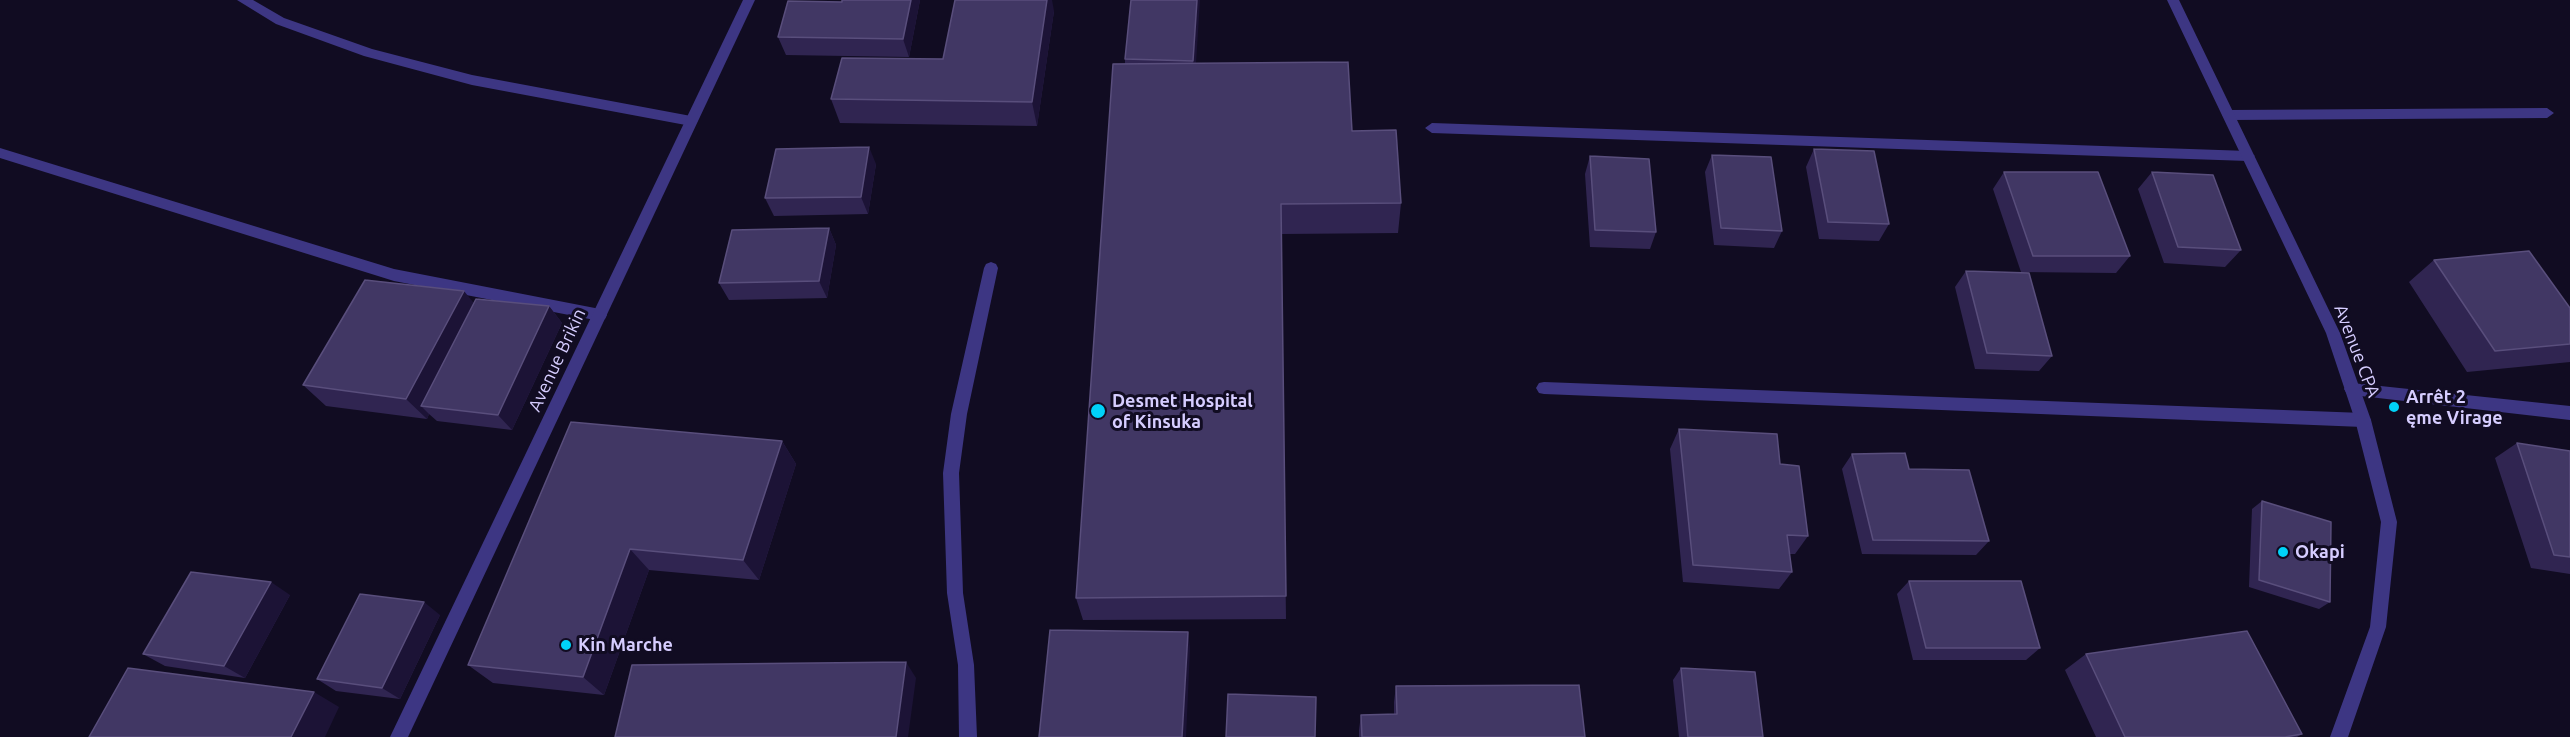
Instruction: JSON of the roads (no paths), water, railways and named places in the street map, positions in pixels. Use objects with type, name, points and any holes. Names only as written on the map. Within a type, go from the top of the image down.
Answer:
[{"type":"street","points":[[243,0],[280,21],[369,53],[472,80],[691,121]]},
{"type":"street","name":"Avenue Brikin","points":[[399,737],[749,0]]},
{"type":"street","name":"Avenue CPA","points":[[2173,0],[2333,333],[2363,420],[2389,522],[2378,627],[2340,737]]},
{"type":"street","points":[[2229,116],[2547,113]]},
{"type":"street","points":[[1432,128],[2248,156]]},
{"type":"street","points":[[0,153],[394,274],[600,315]]},
{"type":"street","points":[[968,737],[966,665],[955,593],[951,473],[959,414],[992,268]]},
{"type":"street","points":[[1544,388],[2363,420]]},
{"type":"street","points":[[2352,389],[2570,413]]},
{"type":"place","name":"Arrêt 2 ęme Virage","points":[[2394,407]]},
{"type":"place","name":"Desmet Hospital of Kinsuka","points":[[1098,411]]},
{"type":"place","name":"Okapi","points":[[2283,552]]},
{"type":"place","name":"Kin Marche","points":[[566,645]]}]
